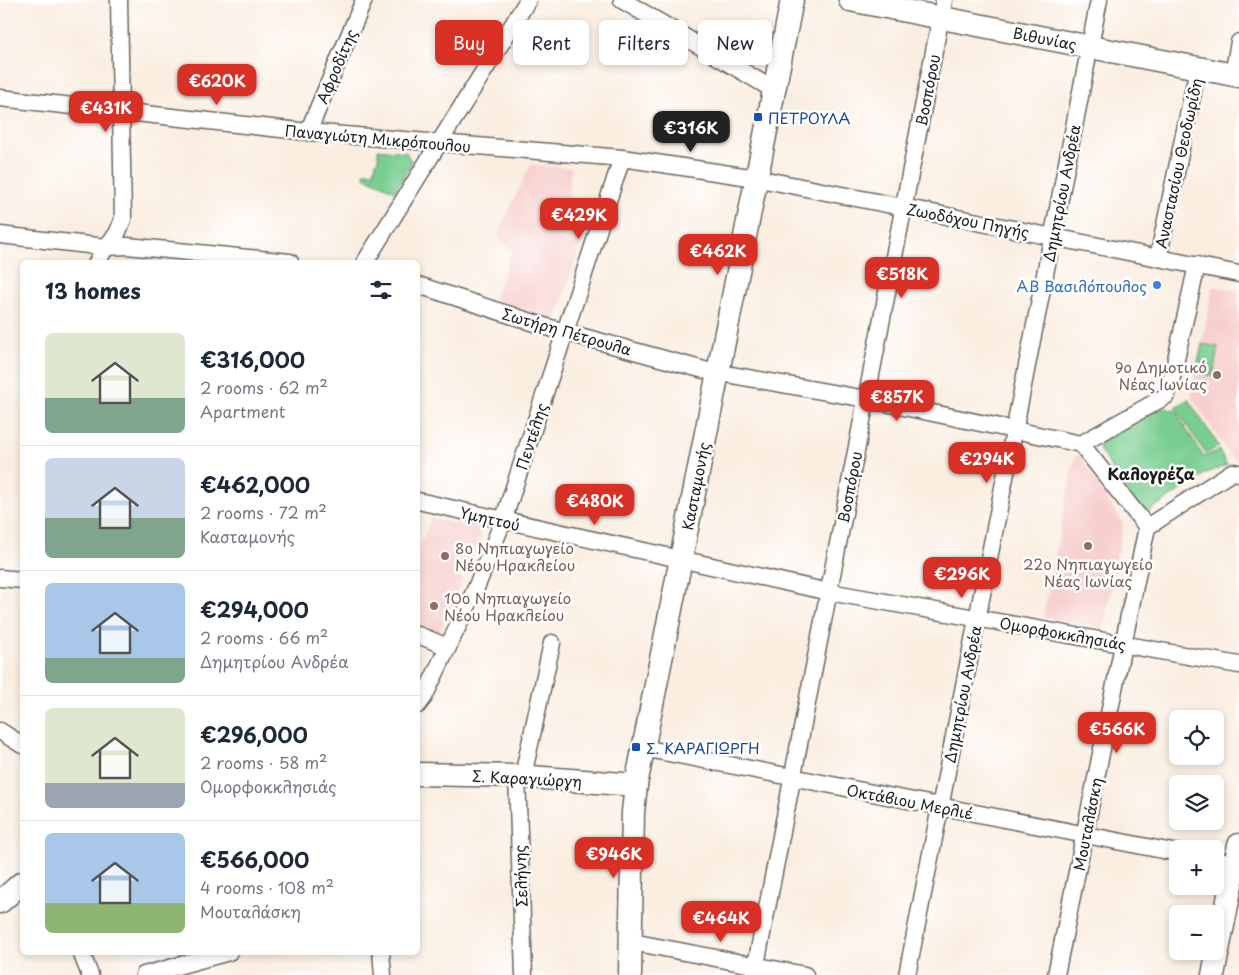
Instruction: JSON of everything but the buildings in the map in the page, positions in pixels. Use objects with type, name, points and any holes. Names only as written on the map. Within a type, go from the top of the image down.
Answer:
[{"type":"street","points":[[98,260],[117,234],[123,219],[119,0]]},
{"type":"street","name":"Αφροδίτης","points":[[308,132],[364,0]]},
{"type":"street","points":[[366,260],[528,0]]},
{"type":"street","points":[[622,0],[774,90]]},
{"type":"street","name":"Κασταμονής","points":[[630,975],[636,785],[792,0]]},
{"type":"street","name":"Βιθυνίας","points":[[850,0],[942,9],[1090,47],[1236,75]]},
{"type":"street","name":"Δημητρίου Ανδρέα","points":[[907,975],[1099,0]]},
{"type":"street","name":"Βοσπόρου","points":[[755,970],[942,9]]},
{"type":"street","points":[[1236,75],[1239,42]]},
{"type":"street","name":"Αναστασίου Θεοδωρίδη","points":[[1158,258],[1198,68]]},
{"type":"street","name":"Παναγιώτη Μικρόπουλου","points":[[0,98],[308,132],[622,158],[756,178]]},
{"type":"street","name":"Πεντέλης","points":[[420,702],[476,588],[503,521],[622,158]]},
{"type":"street","name":"Ζωοδόχου Πηγής","points":[[756,178],[1239,274]]},
{"type":"street","points":[[0,235],[106,247],[127,246],[270,260]]},
{"type":"street","points":[[1198,265],[1170,386],[1166,396],[1082,444],[1102,473],[1147,527],[1236,473]]},
{"type":"street","name":"Σωτήρη Πέτρουλα","points":[[420,287],[565,332],[718,373],[866,400],[1082,444]]},
{"type":"street","name":"Υμηττού","points":[[420,501],[681,560]]},
{"type":"street","name":"Μουταλάσκη","points":[[1056,975],[1147,527]]},
{"type":"street","name":"Ομορφοκκλησιάς","points":[[681,560],[829,592],[1239,665]]},
{"type":"street","points":[[0,578],[20,580]]},
{"type":"street","points":[[420,636],[448,647]]},
{"type":"street","name":"Σελήνης","points":[[524,975],[520,776],[552,643]]},
{"type":"street","points":[[0,732],[20,744]]},
{"type":"street","name":"Οκτάβιου Μερλιέ","points":[[643,748],[940,808],[1169,851]]},
{"type":"street","name":"Σ. Καραγιώργη","points":[[420,774],[520,776],[636,785]]},
{"type":"street","points":[[1213,975],[1232,859]]},
{"type":"street","points":[[0,902],[20,885]]},
{"type":"street","points":[[632,942],[755,970],[806,975]]},
{"type":"street","points":[[82,955],[90,975]]},
{"type":"street","points":[[144,975],[218,955]]},
{"type":"street","points":[[381,955],[383,975]]},
{"type":"shaded area","points":[[531,164],[571,168],[567,217],[586,232],[555,320],[494,299],[511,252],[497,235]]},
{"type":"shaded area","name":"9ο Δημοτικό Νέας Ιωνίας","points":[[1213,286],[1239,291],[1239,462],[1230,455],[1191,397]]},
{"type":"shaded area","name":"22ο Νηπιαγωγείο Νέας Ιωνίας","points":[[1075,455],[1080,456],[1123,524],[1104,628],[1043,617]]},
{"type":"shaded area","name":"8ο Νηπιαγωγείο Νέου Ηρακλείου","points":[[431,518],[477,528],[481,535],[471,561],[463,566],[459,577],[463,579],[439,633],[420,625],[420,545]]},
{"type":"green space","points":[[378,149],[406,152],[412,163],[395,191],[364,177],[365,172],[374,172],[376,162],[378,161]]},
{"type":"green space","points":[[1202,344],[1218,347],[1213,376],[1196,372]]},
{"type":"green space","points":[[1188,399],[1219,446],[1206,454],[1175,408]]},
{"type":"green space","points":[[1158,408],[1175,411],[1204,457],[1219,450],[1227,465],[1207,473],[1149,511],[1137,507],[1099,449],[1099,443]]},
{"type":"place","name":"ΠΕΤΡΟΥΛΑ","points":[[758,117]]},
{"type":"place","name":"ΑΒ Βασιλόπουλος","points":[[1157,285]]},
{"type":"place","name":"9ο Δημοτικό Νέας Ιωνίας","points":[[1217,375]]},
{"type":"place","name":"22ο Νηπιαγωγείο Νέας Ιωνίας","points":[[1088,546]]},
{"type":"place","name":"8ο Νηπιαγωγείο Νέου Ηρακλείου","points":[[445,556]]},
{"type":"place","name":"10ο Νηπιαγωγείο Νέου Ηρακλείου","points":[[434,606]]},
{"type":"place","name":"Σ. ΚΑΡΑΓΙΩΡΓΗ","points":[[636,747]]},
{"type":"district","name":"Καλογρέζα","points":[[1151,473]]}]
